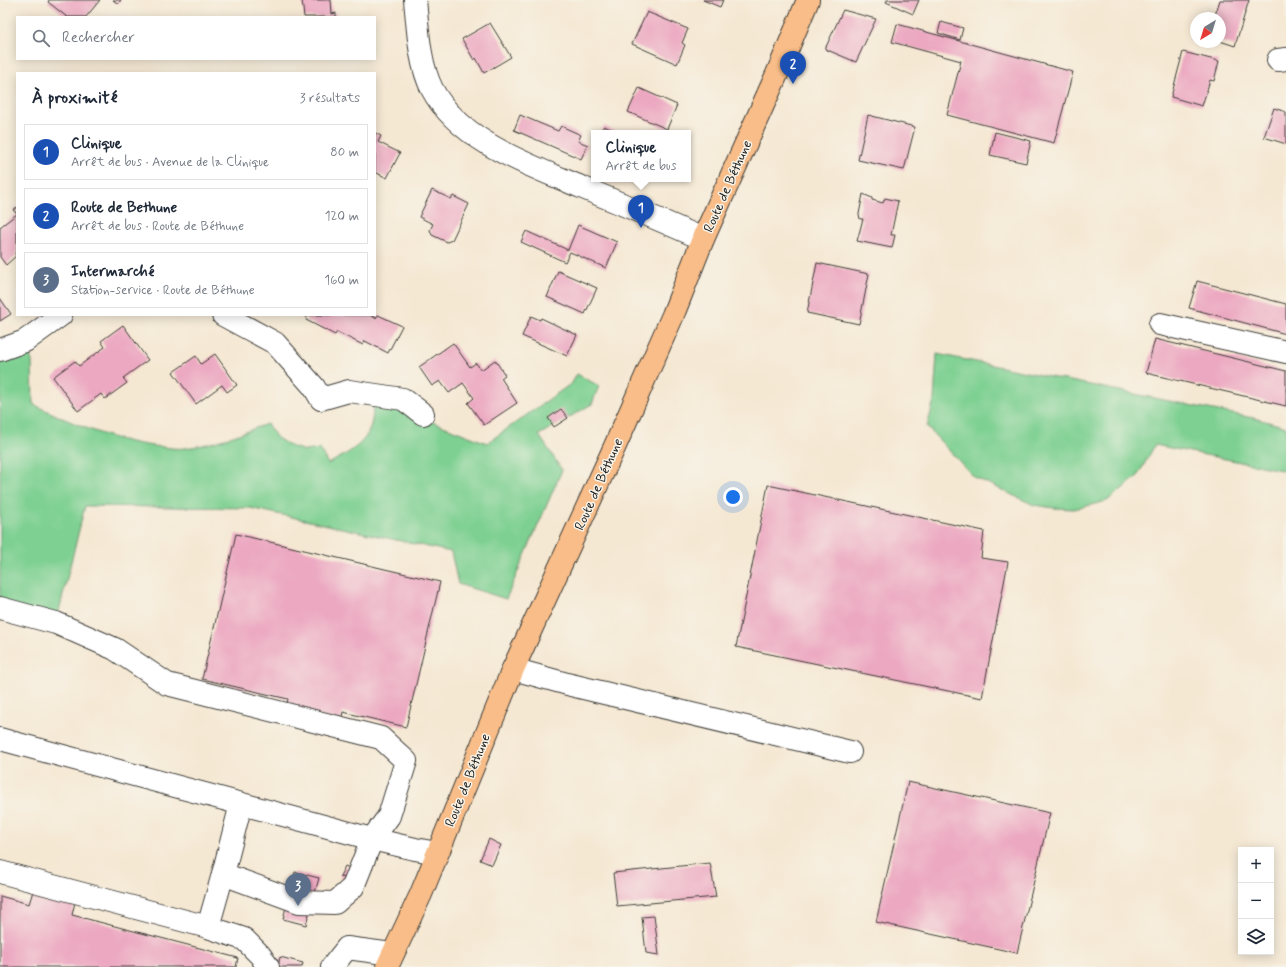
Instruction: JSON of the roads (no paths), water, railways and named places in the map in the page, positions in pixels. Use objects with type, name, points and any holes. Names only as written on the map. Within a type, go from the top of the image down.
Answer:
[{"type":"main road","name":"Route de Béthune","points":[[389,961],[421,894],[513,669],[673,315],[703,239],[777,74],[808,0]]},
{"type":"street","points":[[415,0],[423,63],[432,88],[448,113],[466,129],[488,144],[539,168],[703,239]]},
{"type":"street","points":[[0,350],[25,341],[60,316]]},
{"type":"street","points":[[225,316],[275,343],[314,387],[321,399],[349,391],[403,399],[423,414]]},
{"type":"street","points":[[1160,324],[1286,352]]},
{"type":"street","points":[[0,608],[56,623],[108,646],[167,684],[381,738],[406,761],[389,816],[372,839],[353,887],[335,902],[299,902],[223,874]]},
{"type":"street","points":[[513,669],[578,687],[850,752]]},
{"type":"street","points":[[0,739],[372,839],[437,853]]},
{"type":"street","points":[[208,926],[241,804]]},
{"type":"street","points":[[0,872],[208,926],[244,939],[260,954],[268,967]]},
{"type":"street","points":[[332,967],[346,948],[389,961]]},
{"type":"place","name":"Route de Bethune","points":[[793,84]]},
{"type":"place","name":"Clinique","points":[[641,228]]},
{"type":"place","name":"Intermarché","points":[[298,906]]}]
